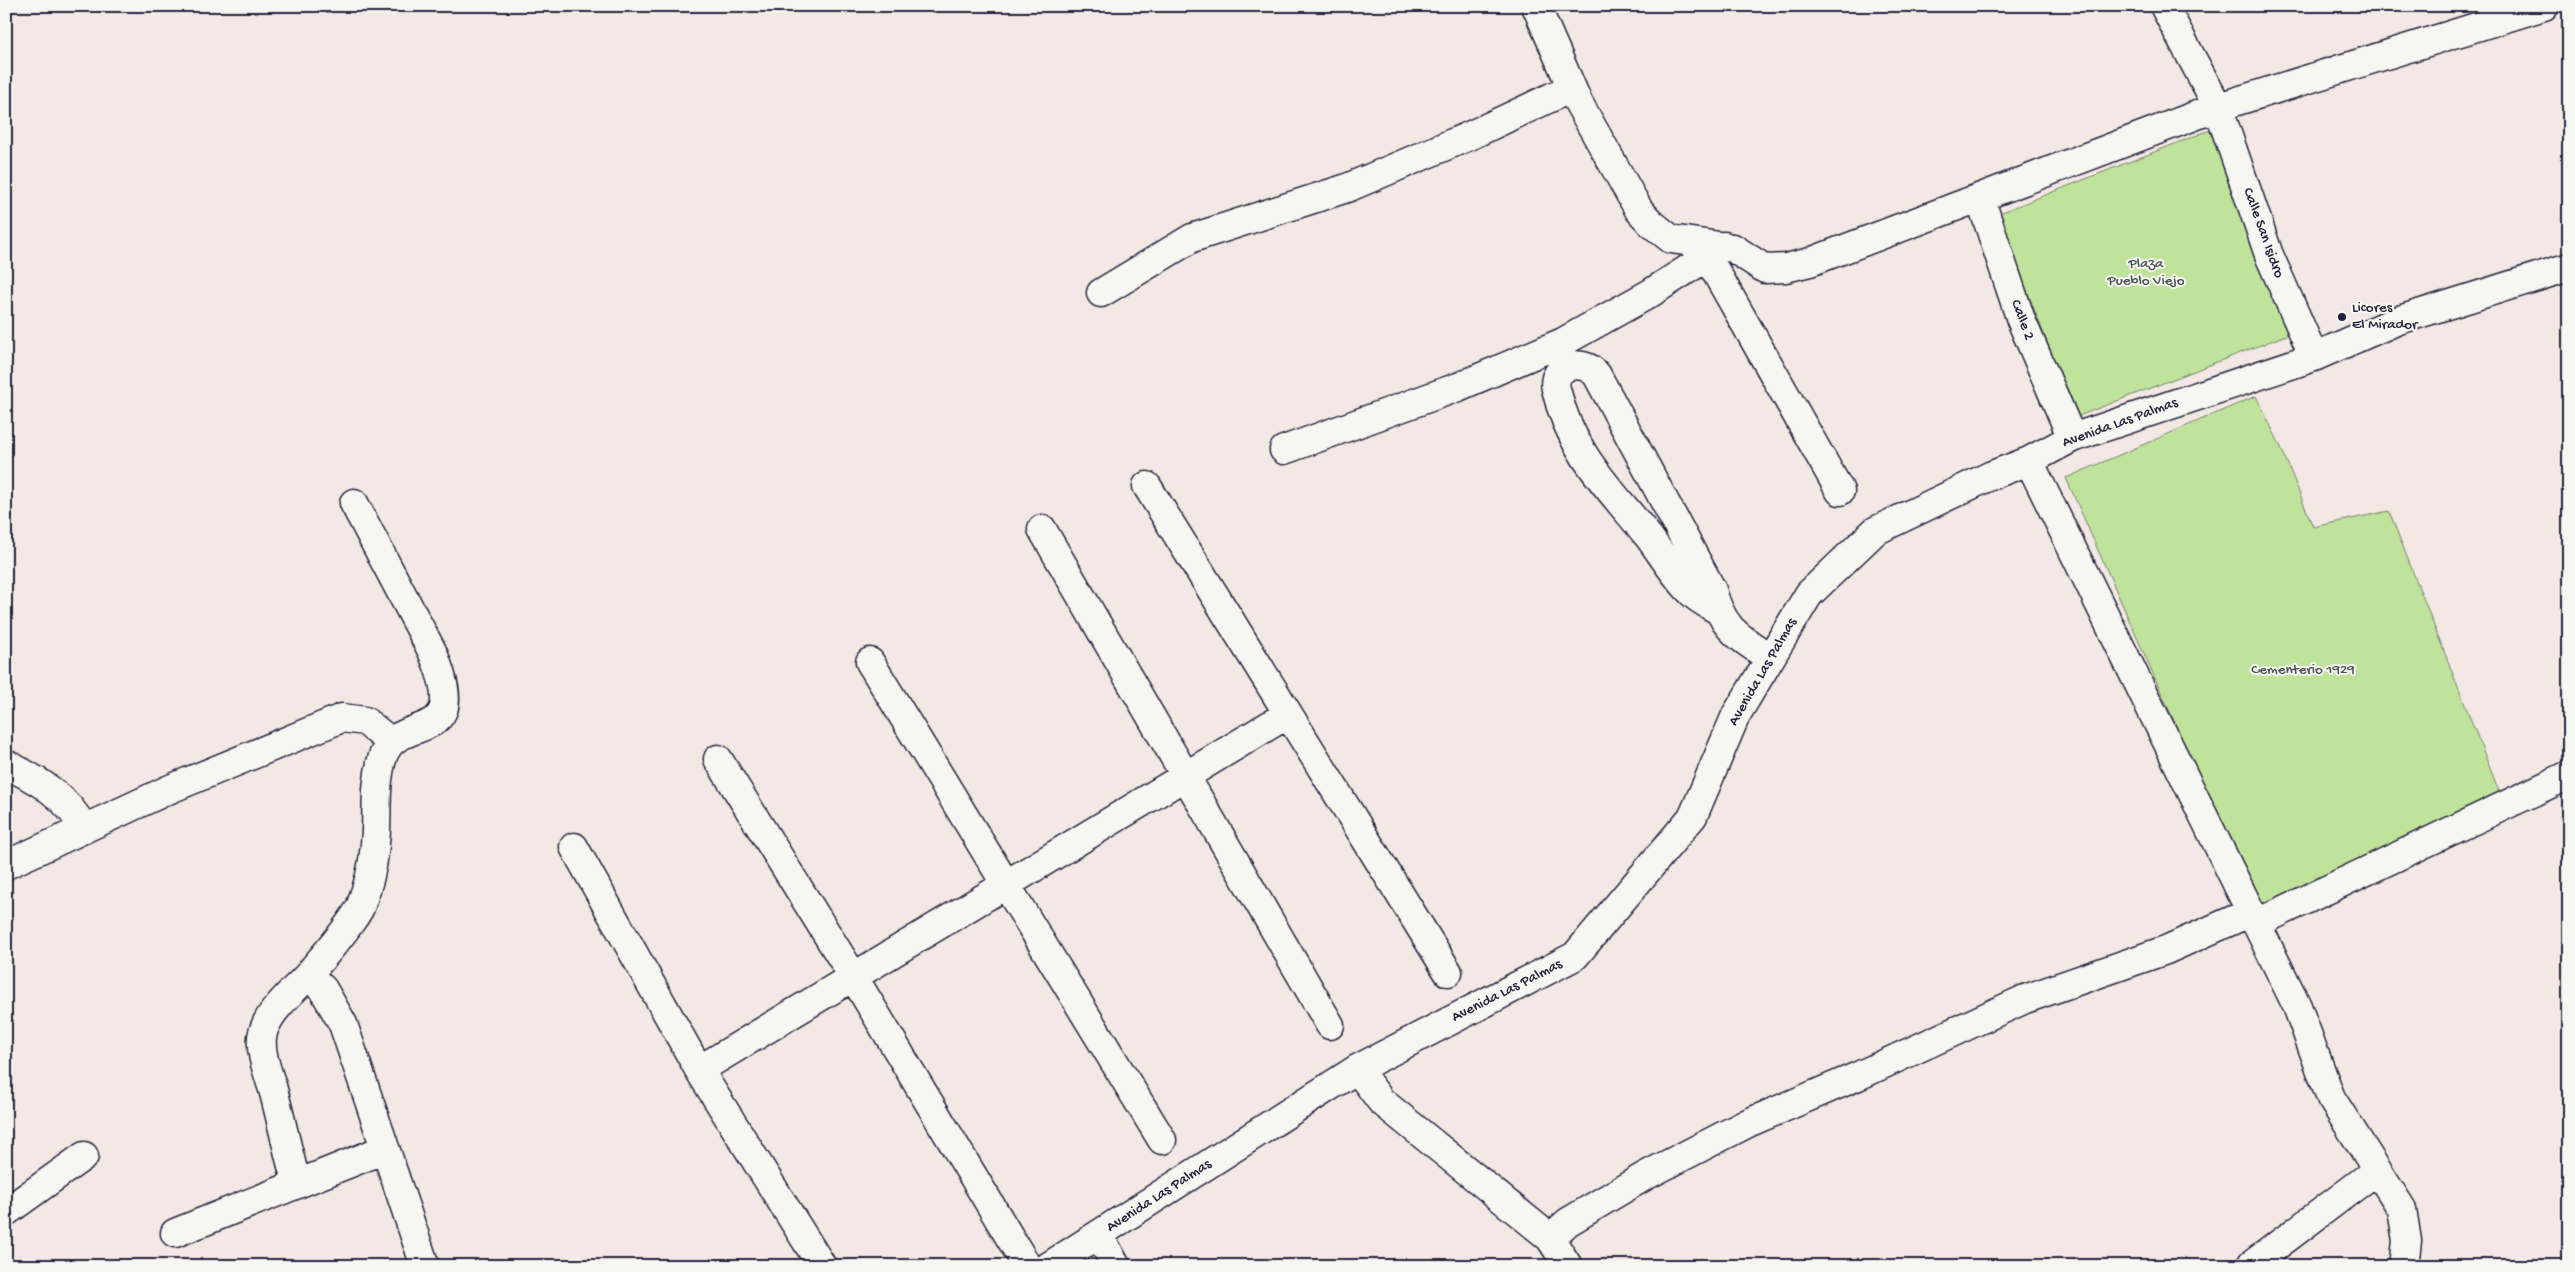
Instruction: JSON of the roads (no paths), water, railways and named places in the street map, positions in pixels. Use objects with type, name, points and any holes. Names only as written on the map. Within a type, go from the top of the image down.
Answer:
[{"type":"street","points":[[1536,6],[1572,88],[1630,196],[1651,223],[1671,239],[1705,245],[1716,252],[1745,254],[1755,264],[1765,268],[1786,268],[1810,262],[2218,107],[2544,6]]},
{"type":"street","name":"Calle San Isidro","points":[[2164,6],[2218,107],[2269,255],[2314,357]]},
{"type":"street","points":[[1101,293],[1192,238],[1346,188],[1469,136],[1572,88]]},
{"type":"street","name":"Calle 2","points":[[1980,198],[2021,320],[2072,438]]},
{"type":"street","points":[[1284,450],[1458,387],[1563,342],[1716,252]]},
{"type":"street","points":[[1716,252],[1840,491]]},
{"type":"street","name":"Avenida Las Palmas","points":[[1049,1266],[1357,1069],[1576,956],[1693,816],[1736,715],[1809,594],[1875,531],[1992,475],[2029,461],[2072,438],[2314,357],[2396,321],[2569,267]]},
{"type":"street","points":[[1718,610],[1692,593],[1591,468],[1568,426],[1555,386],[1560,372],[1566,367],[1581,364],[1587,366],[1597,375],[1712,590],[1718,610],[1731,632],[1770,658]]},
{"type":"street","points":[[2029,461],[2297,1006],[2331,1098],[2402,1209],[2407,1241],[2404,1266]]},
{"type":"street","points":[[1147,486],[1448,972]]},
{"type":"street","points":[[297,1184],[262,1049],[262,1037],[271,1015],[308,975],[359,910],[373,858],[376,833],[376,779],[384,753],[391,742],[432,724],[438,718],[445,698],[444,687],[432,651],[354,504]]},
{"type":"street","points":[[1042,529],[1330,1025]]},
{"type":"street","points":[[870,662],[1162,1140]]},
{"type":"street","points":[[699,1070],[1184,774],[1288,714]]},
{"type":"street","points":[[6,865],[170,789],[342,718],[365,721],[391,742]]},
{"type":"street","points":[[718,759],[853,976],[1027,1266]]},
{"type":"street","points":[[6,764],[66,801],[75,812],[84,829]]},
{"type":"street","points":[[1550,1238],[1568,1222],[1645,1176],[1748,1123],[1950,1035],[2025,999],[2254,918],[2569,775]]},
{"type":"street","points":[[574,846],[699,1070],[822,1266]]},
{"type":"street","points":[[308,975],[323,989],[343,1024],[426,1266]]},
{"type":"street","points":[[1357,1069],[1381,1101],[1550,1238],[1568,1266]]},
{"type":"street","points":[[175,1233],[385,1149]]},
{"type":"street","points":[[6,1212],[84,1156]]},
{"type":"street","points":[[2250,1266],[2377,1170]]},
{"type":"street","points":[[1098,1235],[1116,1266]]},
{"type":"place","name":"Licores El Mirador","points":[[2342,317]]},
{"type":"park label","name":"Plaza Pueblo Viejo","points":[[2146,272]]},
{"type":"park label","name":"Cementerio 1929","points":[[2303,670]]}]
